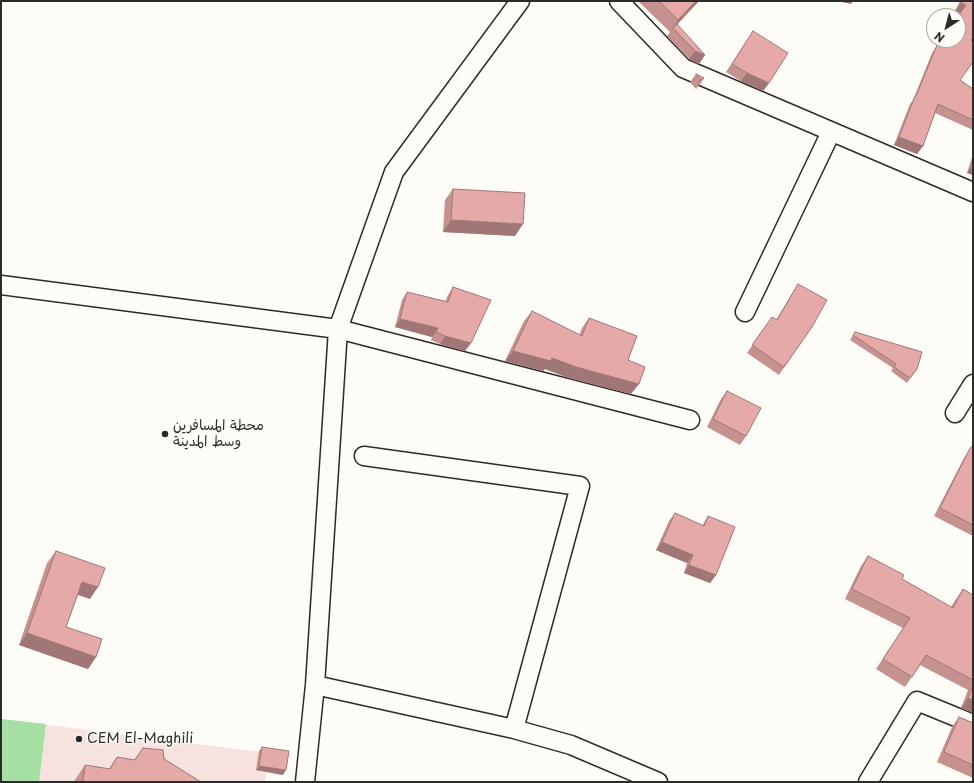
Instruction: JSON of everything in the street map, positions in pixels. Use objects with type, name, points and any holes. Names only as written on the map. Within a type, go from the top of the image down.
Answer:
[{"type":"street","points":[[304,782],[316,685],[338,329],[394,172],[520,1]]},
{"type":"street","points":[[619,1],[683,68],[973,192]]},
{"type":"street","points":[[745,312],[831,132]]},
{"type":"street","points":[[1,285],[338,329],[690,420]]},
{"type":"street","points":[[955,413],[973,384]]},
{"type":"street","points":[[364,456],[580,486],[514,729]]},
{"type":"street","points":[[316,685],[514,729],[571,745],[658,782]]},
{"type":"street","points":[[868,782],[917,701],[973,724]]},
{"type":"shaded area","name":"CEM El-Maghili","points":[[1,719],[268,753],[265,782],[1,782]]},
{"type":"green space","points":[[1,719],[46,724],[39,782],[1,782]]},
{"type":"building","points":[[659,1],[696,1],[678,20]]},
{"type":"building","points":[[962,1],[973,1],[973,37],[971,41],[973,42],[973,62],[960,80],[973,89],[973,120],[938,104],[923,146],[899,137],[936,48],[966,48],[966,8],[964,8],[966,5],[961,3]]},
{"type":"building","points":[[677,24],[705,55],[695,51],[673,28]]},
{"type":"building","points":[[753,31],[788,53],[769,83],[732,64]]},
{"type":"building","points":[[696,74],[704,78],[701,80]]},
{"type":"building","points":[[453,189],[525,193],[523,224],[451,220]]},
{"type":"building","points":[[798,284],[827,300],[812,327],[784,367],[752,345],[772,317],[777,320]]},
{"type":"building","points":[[453,287],[491,300],[471,343],[436,332],[438,328],[400,319],[407,292],[448,302]]},
{"type":"building","points":[[532,311],[582,336],[589,318],[637,336],[628,360],[645,367],[639,384],[576,367],[552,358],[551,361],[513,351]]},
{"type":"building","points":[[855,332],[922,352],[917,369],[910,378],[894,367],[896,364],[853,335]]},
{"type":"building","points":[[727,391],[761,408],[746,436],[713,419]]},
{"type":"building","points":[[973,445],[973,525],[940,508],[969,450]]},
{"type":"building","points":[[675,513],[704,526],[708,516],[735,527],[716,575],[689,565],[693,555],[662,542]]},
{"type":"building","points":[[56,551],[105,568],[98,587],[82,582],[66,627],[102,639],[96,657],[27,633]]},
{"type":"building","points":[[868,556],[904,575],[902,579],[953,608],[963,589],[973,595],[973,680],[926,655],[912,677],[883,659],[910,618],[852,589]]},
{"type":"building","points":[[973,685],[973,700],[968,698]]},
{"type":"building","points":[[959,717],[973,723],[973,765],[944,752]]},
{"type":"building","points":[[262,747],[289,751],[286,770],[259,766]]},
{"type":"building","points":[[143,748],[163,750],[164,759],[201,782],[83,782],[85,765],[110,769],[117,757],[135,760]]},
{"type":"place","name":"محطة المسافرين وسط المدينة","points":[[165,434]]},
{"type":"place","name":"CEM El-Maghili","points":[[79,739]]}]
